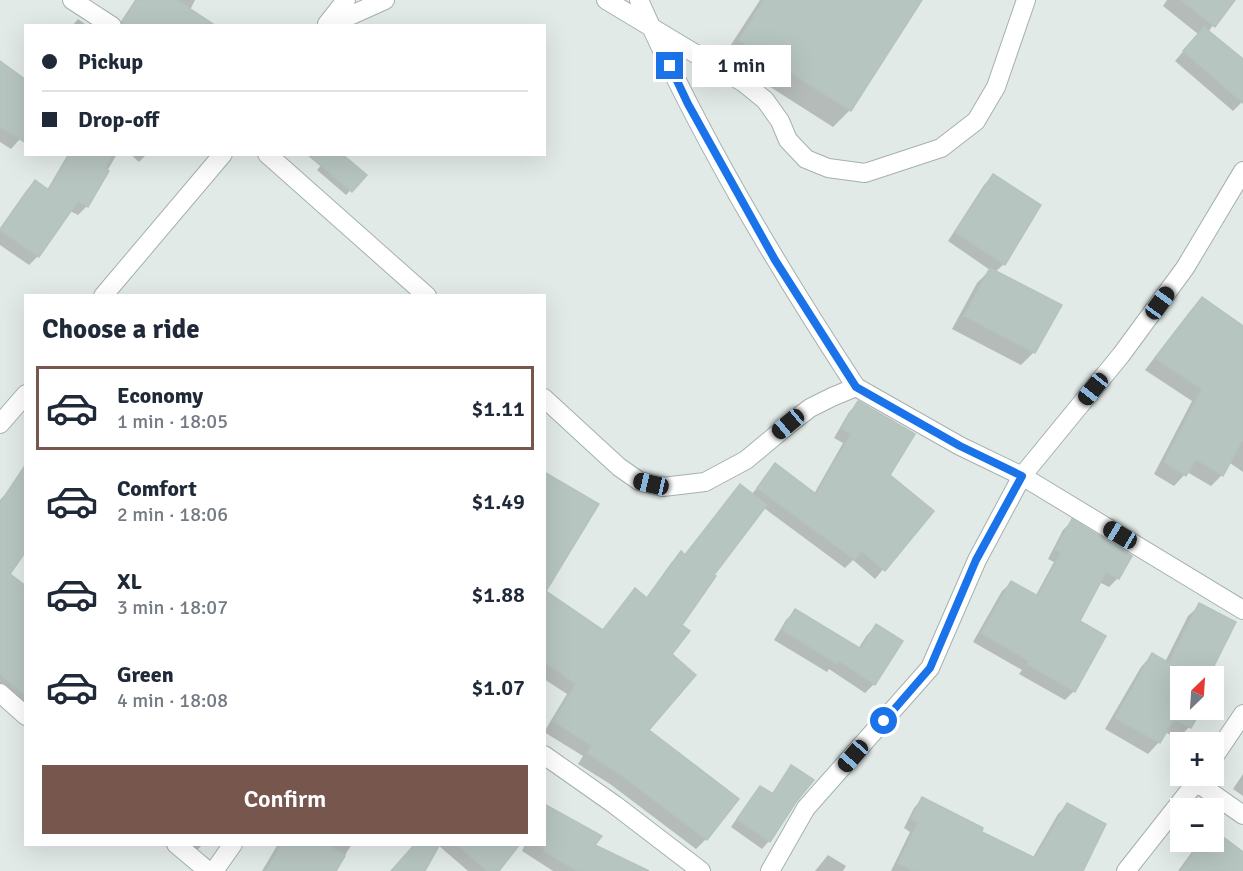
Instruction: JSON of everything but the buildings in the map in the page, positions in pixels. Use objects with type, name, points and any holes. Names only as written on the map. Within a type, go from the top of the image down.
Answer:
[{"type":"street","points":[[72,0],[109,24]]},
{"type":"street","points":[[328,24],[346,0]]},
{"type":"street","points":[[331,24],[385,0]]},
{"type":"street","points":[[606,0],[718,66],[765,100],[780,121],[788,140],[806,159],[828,168],[865,173],[941,148],[976,121],[996,87],[1026,0]]},
{"type":"street","points":[[639,0],[688,104],[775,260],[856,387],[960,446],[1022,476],[1243,610]]},
{"type":"street","points":[[106,294],[221,156]]},
{"type":"street","points":[[269,156],[425,294]]},
{"type":"street","points":[[770,871],[806,808],[930,668],[976,560],[1022,476],[1121,355],[1185,268],[1243,171]]},
{"type":"street","points":[[546,402],[619,467],[639,481],[663,487],[705,482],[746,459],[810,408],[856,387]]},
{"type":"street","points":[[0,424],[24,396]]},
{"type":"street","points":[[0,693],[24,714]]},
{"type":"street","points":[[1224,742],[1243,714]]},
{"type":"street","points":[[546,756],[615,805],[701,871]]},
{"type":"street","points":[[1126,871],[1193,786]]},
{"type":"street","points":[[1207,786],[1243,815]]},
{"type":"street","points":[[178,846],[208,871]]},
{"type":"street","points":[[214,871],[232,846]]},
{"type":"route","points":[[670,66],[688,104],[775,260],[856,387],[960,446],[1022,476],[976,560],[930,668],[884,721]]}]
